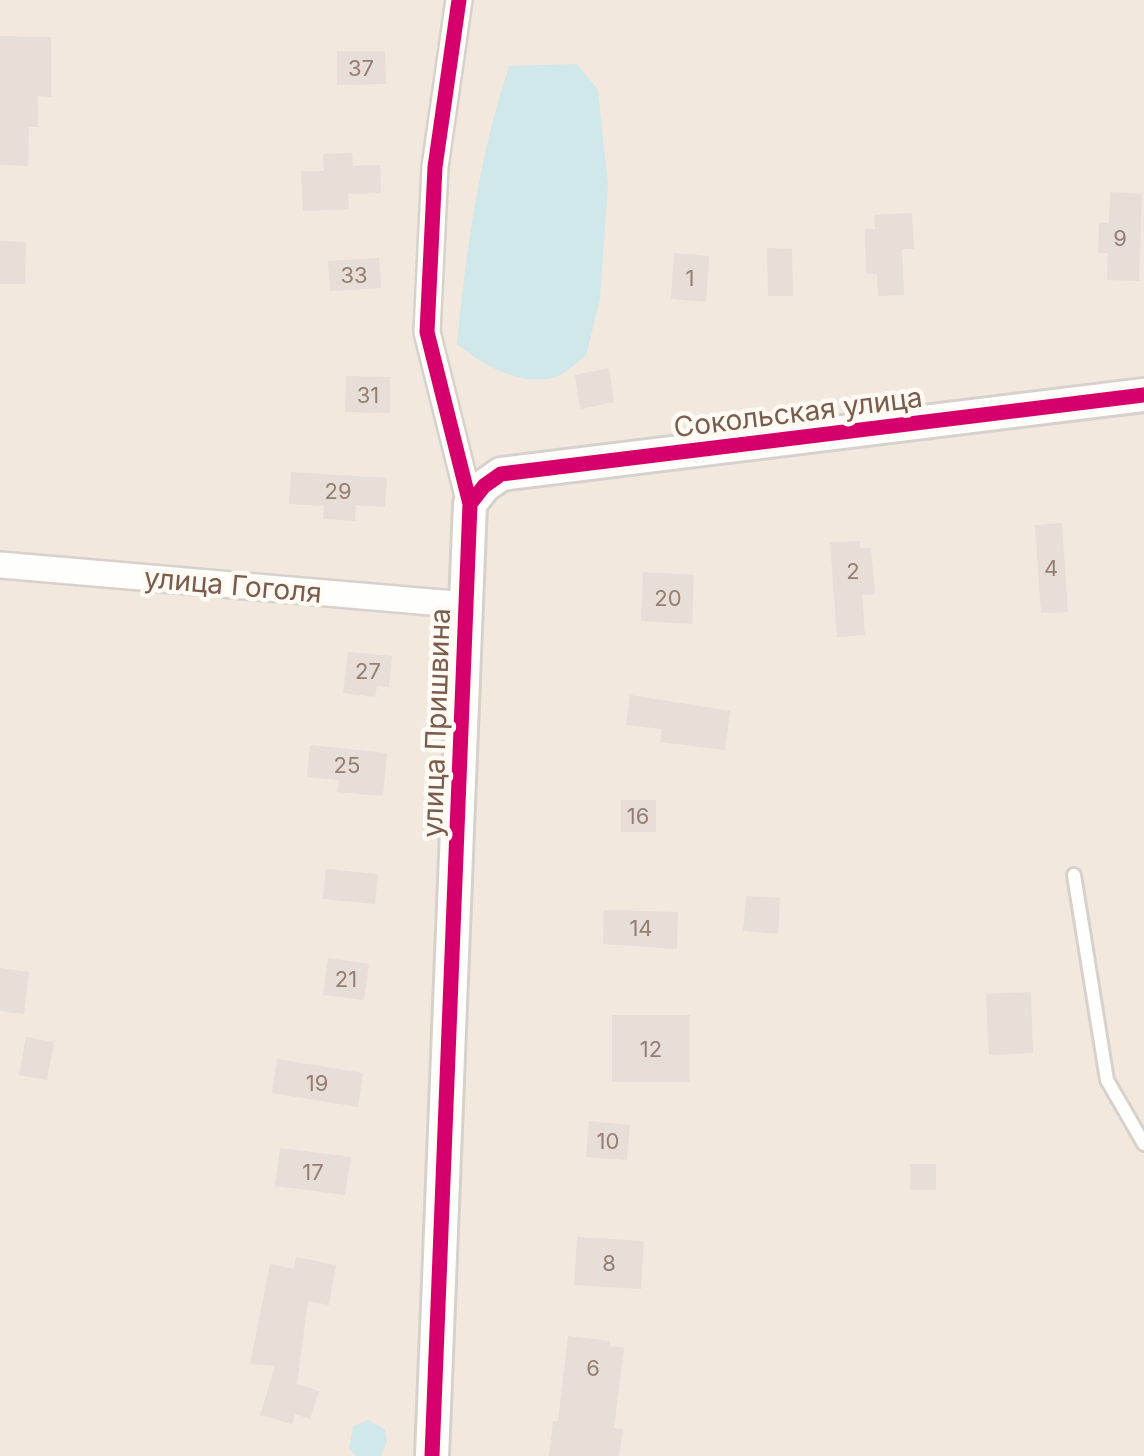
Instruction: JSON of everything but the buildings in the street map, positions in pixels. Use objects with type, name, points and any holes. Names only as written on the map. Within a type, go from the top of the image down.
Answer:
[{"type":"street","name":"улица Пришвина","points":[[432,1456],[470,504],[427,332],[434,167],[459,0]]},
{"type":"street","name":"Сокольская улица","points":[[470,504],[484,486],[501,474],[1144,395]]},
{"type":"street","name":"улица Гоголя","points":[[0,565],[466,605]]},
{"type":"lane","points":[[1074,875],[1107,1080],[1144,1144]]},
{"type":"shaded area","points":[[0,0],[1144,0],[1144,1456],[436,1456],[483,483],[428,1456],[0,1456]]},
{"type":"water","points":[[577,64],[598,90],[608,185],[600,299],[586,356],[556,377],[527,379],[489,366],[457,344],[469,238],[489,134],[509,66]]},
{"type":"water","points":[[368,1420],[385,1429],[387,1441],[381,1456],[356,1456],[349,1448],[353,1426]]},
{"type":"cycle path","points":[[432,1456],[470,504],[427,332],[435,167],[459,0]]},
{"type":"cycle path","points":[[470,504],[484,486],[501,474],[1144,395]]}]
